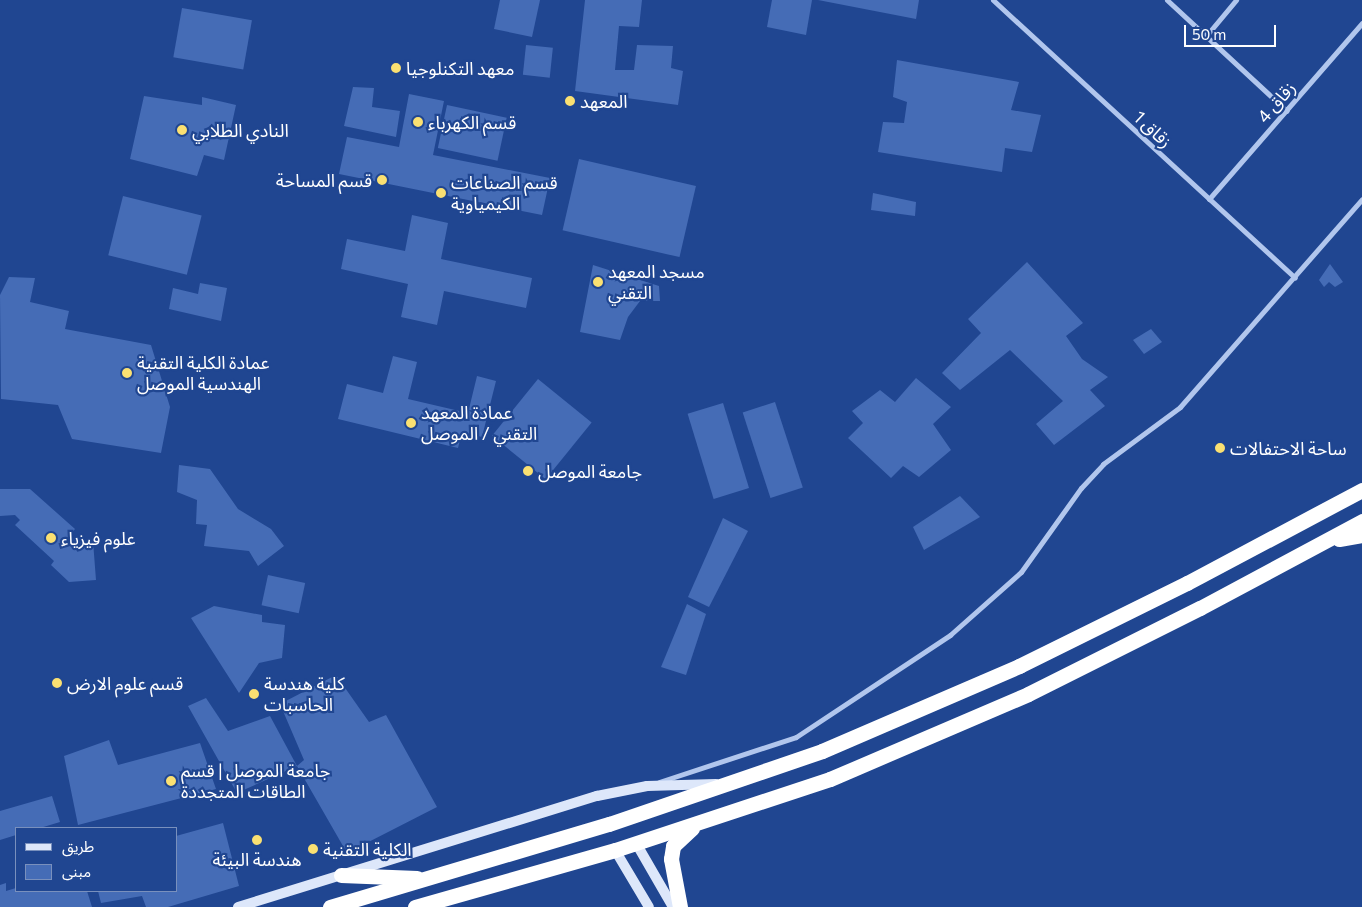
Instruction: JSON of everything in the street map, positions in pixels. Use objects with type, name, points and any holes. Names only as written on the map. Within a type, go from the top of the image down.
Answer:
[{"type":"highway","points":[[330,907],[609,824],[822,751],[1018,666],[1362,490]]},
{"type":"highway","points":[[415,907],[636,844],[830,779],[935,736],[1115,651],[1362,521]]},
{"type":"highway","points":[[1300,554],[1337,540],[1362,535]]},
{"type":"highway","points":[[680,907],[671,859],[673,846],[698,824]]},
{"type":"highway","points":[[342,875],[423,879]]},
{"type":"main road","points":[[238,907],[597,796],[647,786],[722,784]]},
{"type":"main road","points":[[636,844],[673,907]]},
{"type":"main road","points":[[615,850],[649,907]]},
{"type":"street","name":"زقاق 1","points":[[993,0],[1295,278]]},
{"type":"street","points":[[1167,0],[1286,111]]},
{"type":"street","points":[[1206,36],[1236,0]]},
{"type":"street","name":"زقاق 4","points":[[1209,199],[1362,23]]},
{"type":"street","points":[[647,786],[796,737],[950,635],[1021,572],[1081,488],[1103,464],[1180,407],[1295,278],[1362,199]]},
{"type":"building","points":[[500,0],[540,0],[532,37],[494,29]]},
{"type":"building","points":[[585,0],[642,0],[639,27],[619,26],[615,70],[634,70],[637,45],[673,46],[671,68],[683,71],[678,105],[575,91]]},
{"type":"building","points":[[772,0],[812,0],[806,35],[767,27]]},
{"type":"building","points":[[818,0],[919,0],[916,19]]},
{"type":"building","points":[[182,8],[252,20],[243,70],[173,57]]},
{"type":"building","points":[[526,45],[553,48],[550,78],[523,75]]},
{"type":"building","points":[[897,60],[1019,82],[1011,110],[1041,115],[1032,152],[1005,148],[1002,172],[878,152],[883,122],[904,123],[907,102],[893,97]]},
{"type":"building","points":[[353,87],[374,88],[372,107],[400,111],[396,137],[344,126]]},
{"type":"building","points":[[409,94],[444,101],[433,155],[550,178],[542,215],[339,174],[347,137],[399,147]]},
{"type":"building","points":[[144,96],[202,105],[202,97],[236,105],[224,160],[204,155],[197,176],[130,159]]},
{"type":"building","points":[[447,105],[507,118],[498,161],[438,148]]},
{"type":"building","points":[[579,159],[696,186],[680,257],[563,230]]},
{"type":"building","points":[[873,193],[916,202],[915,216],[871,210]]},
{"type":"building","points":[[123,196],[202,216],[187,275],[108,255]]},
{"type":"building","points":[[412,215],[448,223],[441,259],[532,278],[526,308],[444,291],[437,325],[401,317],[408,284],[341,269],[347,239],[405,251]]},
{"type":"building","points":[[1027,262],[1083,323],[1066,336],[1082,359],[1108,377],[1090,390],[1105,406],[1054,445],[1036,424],[1063,401],[1010,350],[960,390],[942,373],[981,333],[968,319]]},
{"type":"building","points":[[1330,264],[1343,282],[1335,287],[1329,282],[1324,287],[1319,280]]},
{"type":"building","points":[[593,265],[659,286],[660,301],[640,301],[628,317],[620,340],[580,332]]},
{"type":"building","points":[[9,277],[35,278],[30,302],[69,311],[65,329],[151,345],[170,407],[161,453],[72,439],[58,405],[1,399],[0,295]]},
{"type":"building","points":[[200,283],[227,288],[221,321],[169,309],[173,288],[198,294]]},
{"type":"building","points":[[1151,329],[1162,342],[1144,354],[1133,340]]},
{"type":"building","points":[[393,356],[417,362],[408,399],[468,413],[477,376],[496,381],[482,437],[462,432],[458,448],[338,419],[347,384],[383,393]]},
{"type":"building","points":[[916,378],[951,407],[933,424],[951,450],[919,477],[903,466],[891,478],[848,438],[863,423],[852,411],[880,390],[895,402]]},
{"type":"building","points":[[538,379],[592,422],[546,479],[492,436]]},
{"type":"building","points":[[775,402],[803,488],[770,498],[743,413]]},
{"type":"building","points":[[723,403],[749,488],[714,499],[688,414]]},
{"type":"building","points":[[179,465],[210,469],[238,509],[271,529],[284,546],[258,566],[249,551],[204,546],[207,525],[196,524],[197,500],[177,492]]},
{"type":"building","name":"علوم فيزياء","points":[[0,489],[30,489],[75,529],[70,535],[78,542],[93,541],[96,580],[69,582],[51,565],[54,561],[15,525],[20,520],[15,515],[0,516]]},
{"type":"building","points":[[960,496],[980,517],[924,550],[913,527]]},
{"type":"building","points":[[723,518],[748,531],[709,607],[688,597]]},
{"type":"building","points":[[268,575],[305,583],[299,613],[262,605]]},
{"type":"building","points":[[687,604],[706,614],[686,675],[661,667]]},
{"type":"building","points":[[214,606],[262,615],[262,622],[285,625],[282,658],[259,663],[239,693],[191,618]]},
{"type":"building","points":[[336,675],[369,722],[386,715],[437,807],[347,853],[297,766],[304,760],[280,704]]},
{"type":"building","points":[[206,698],[228,731],[270,716],[297,766],[237,793],[188,706]]},
{"type":"building","points":[[109,740],[118,765],[200,743],[216,789],[78,825],[64,756]]},
{"type":"building","points":[[52,796],[60,822],[43,827],[15,827],[15,835],[0,840],[0,811]]},
{"type":"building","points":[[223,823],[239,886],[168,907],[146,907],[142,896],[101,903],[98,892],[178,892],[178,835]]},
{"type":"building","points":[[6,883],[6,891],[15,888],[15,892],[87,892],[92,907],[0,907],[0,885]]},
{"type":"place","name":"معهد التكنلوجيا","points":[[396,68]]},
{"type":"place","name":"المعهد","points":[[570,101]]},
{"type":"place","name":"قسم الكهرباء","points":[[418,122]]},
{"type":"place","name":"النادي الطلابي","points":[[182,130]]},
{"type":"place","name":"قسم المساحة","points":[[382,180]]},
{"type":"place","name":"قسم الصناعات الكيمياوية","points":[[441,193]]},
{"type":"place","name":"مسجد المعهد التقني","points":[[598,282]]},
{"type":"place","name":"عمادة الكلية التقنية الهندسية الموصل","points":[[127,373]]},
{"type":"place","name":"عمادة المعهد التقني / الموصل","points":[[411,423]]},
{"type":"place","name":"ساحة الاحتفالات","points":[[1220,448]]},
{"type":"place","name":"جامعة الموصل","points":[[528,471]]},
{"type":"place","name":"علوم فيزياء","points":[[51,538]]},
{"type":"place","name":"قسم علوم الارض","points":[[57,683]]},
{"type":"place","name":"كلية هندسة الحاسبات","points":[[254,694]]},
{"type":"place","name":"جامعة الموصل | قسم الطاقات المتجددة","points":[[171,781]]},
{"type":"place","name":"هندسة البيئة","points":[[257,840]]},
{"type":"place","name":"الكلية التقنية","points":[[313,849]]}]
